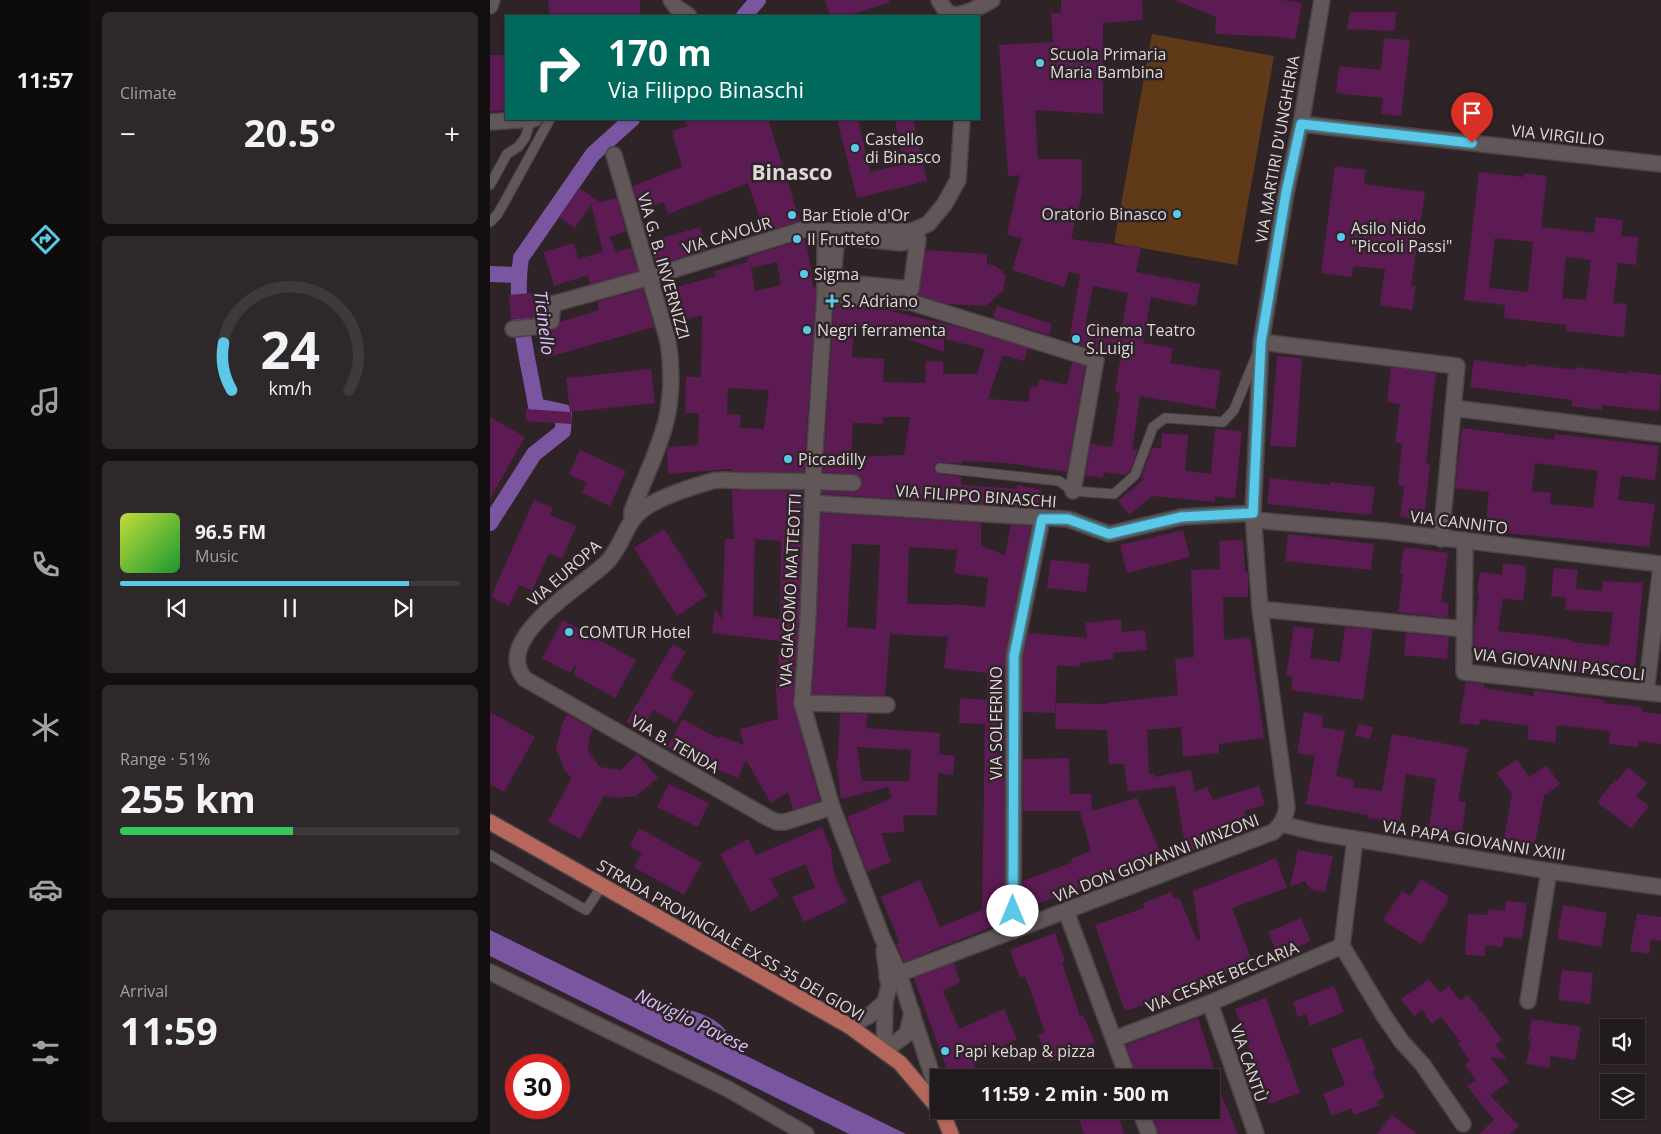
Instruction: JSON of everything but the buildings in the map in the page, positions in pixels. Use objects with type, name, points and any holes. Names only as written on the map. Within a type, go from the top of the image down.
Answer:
[{"type":"main road","name":"STRADA PROVINCIALE EX SS 35 DEI GIOVI","points":[[490,822],[849,1026],[900,1063],[930,1098]]},
{"type":"main road","name":"STRADA PROVINCIALE EX SS 35 DEI GIOVI","points":[[944,1119],[951,1134]]},
{"type":"street","points":[[490,6],[492,0]]},
{"type":"street","points":[[948,12],[977,9],[992,0]]},
{"type":"street","name":"VIA MARTIRI D'UNGHERIA","points":[[1253,517],[1261,342],[1286,193],[1301,124],[1322,0]]},
{"type":"street","points":[[675,6],[688,15]]},
{"type":"street","points":[[490,122],[518,120]]},
{"type":"street","name":"VIA CAVOUR","points":[[513,329],[533,327],[551,322],[554,304],[650,277],[805,228],[825,231],[912,231],[928,224],[944,205],[958,180],[962,120]]},
{"type":"street","name":"VIA VIRGILIO","points":[[1301,124],[1661,164]]},
{"type":"street","name":"VIA G. B. INVERNIZZI","points":[[614,155],[668,341],[670,357],[671,382],[667,418],[632,511],[632,522]]},
{"type":"street","name":"VIA GIACOMO MATTEOTTI","points":[[825,231],[826,294],[813,481],[808,618],[802,702],[832,807],[882,937],[893,975],[912,1012],[930,1069]]},
{"type":"street","points":[[847,237],[901,243],[918,239],[911,289],[846,283],[846,291],[832,288],[836,245],[840,240],[847,237]]},
{"type":"street","points":[[826,294],[910,302],[1096,360],[1073,491]]},
{"type":"street","points":[[1261,342],[1457,366],[1441,539]]},
{"type":"street","points":[[1453,408],[1661,434]]},
{"type":"street","points":[[647,474],[651,486],[655,490],[670,496]]},
{"type":"street","name":"VIA EUROPA","points":[[514,660],[515,648],[529,626],[541,614],[607,563],[618,548],[634,518],[646,508],[670,496],[711,481],[853,483]]},
{"type":"street","name":"VIA FILIPPO BINASCHI","points":[[812,503],[1042,519],[1068,519],[1109,534],[1181,517],[1253,517]]},
{"type":"street","name":"VIA CANNITO","points":[[1253,517],[1441,539],[1465,540],[1661,566]]},
{"type":"street","name":"VIA DON GIOVANNI MINZONI","points":[[893,975],[1273,832],[1281,824],[1286,816],[1287,806],[1260,609],[1253,517]]},
{"type":"street","name":"VIA SOLFERINO","points":[[1013,930],[1014,656],[1042,519]]},
{"type":"street","name":"VIA GIOVANNI PASCOLI","points":[[1465,540],[1464,672],[1653,693]]},
{"type":"street","points":[[1653,693],[1661,566]]},
{"type":"street","points":[[1260,609],[1464,629]]},
{"type":"street","name":"VIA B. TENDA","points":[[514,660],[520,674],[525,679],[777,822],[785,822],[832,807]]},
{"type":"street","points":[[802,702],[887,705]]},
{"type":"street","name":"VIA PAPA GIOVANNI XXIII","points":[[1281,824],[1355,839],[1549,871],[1661,887]]},
{"type":"street","points":[[1355,839],[1342,946],[1384,1016],[1402,1042],[1423,1066],[1463,1124]]},
{"type":"street","points":[[1528,1001],[1549,871]]},
{"type":"street","points":[[1066,911],[1125,1069]]},
{"type":"street","name":"VIA CESARE BECCARIA","points":[[1114,1040],[1210,1003],[1342,946]]},
{"type":"street","points":[[490,972],[728,1090],[806,1134]]},
{"type":"street","name":"VIA GIACOMO MATTEOTTI","points":[[884,1051],[885,1002],[893,975]]},
{"type":"street","points":[[849,1026],[870,1015],[885,1002]]},
{"type":"street","name":"VIA CANTÙ","points":[[1210,1003],[1256,1134]]},
{"type":"street","points":[[884,1051],[907,1034],[912,1012]]},
{"type":"street","points":[[1143,1119],[1149,1134]]},
{"type":"lane","points":[[490,185],[507,154],[518,147],[525,138],[532,120]]},
{"type":"lane","points":[[490,222],[504,203],[549,120]]},
{"type":"lane","points":[[940,468],[1060,481],[1073,491],[1114,494],[1135,475],[1153,426],[1165,418],[1223,422],[1234,410],[1261,342]]},
{"type":"lane","points":[[490,855],[586,910],[602,886]]},
{"type":"shaded area","points":[[1152,34],[1274,56],[1237,265],[1114,243]]},
{"type":"water","name":"Naviglio Pavese","points":[[490,930],[655,1011],[665,1005],[707,1016],[727,1032],[730,1048],[906,1134],[849,1134],[490,956]]},
{"type":"waterway","name":"Ticinello","points":[[745,15],[758,0]]},
{"type":"waterway","name":"Ticinello","points":[[490,523],[534,454],[563,431],[564,412],[536,406],[520,314],[519,276],[521,258],[593,154],[631,120]]},
{"type":"waterway","points":[[490,274],[518,275]]},
{"type":"place","name":"Scuola Primaria Maria Bambina","points":[[1040,63]]},
{"type":"place","name":"Castello di Binasco","points":[[855,148]]},
{"type":"place","name":"Oratorio Binasco","points":[[1177,214]]},
{"type":"place","name":"Bar Etiole d'Or","points":[[792,215]]},
{"type":"place","name":"Asilo Nido \"Piccoli Passi\"","points":[[1341,237]]},
{"type":"place","name":"Il Frutteto","points":[[797,239]]},
{"type":"place","name":"Sigma","points":[[804,274]]},
{"type":"place","name":"S. Adriano","points":[[832,301]]},
{"type":"place","name":"Negri ferramenta","points":[[807,330]]},
{"type":"place","name":"Cinema Teatro S.Luigi","points":[[1076,339]]},
{"type":"place","name":"Piccadilly","points":[[788,459]]},
{"type":"place","name":"COMTUR Hotel","points":[[569,632]]},
{"type":"place","name":"Papi kebap & pizza","points":[[945,1051]]},
{"type":"district","name":"Binasco","points":[[792,173]]},
{"type":"route","points":[[1013,911],[1014,656],[1042,519],[1068,519],[1109,534],[1181,517],[1253,513],[1261,342],[1286,193],[1301,124],[1472,143]]}]
